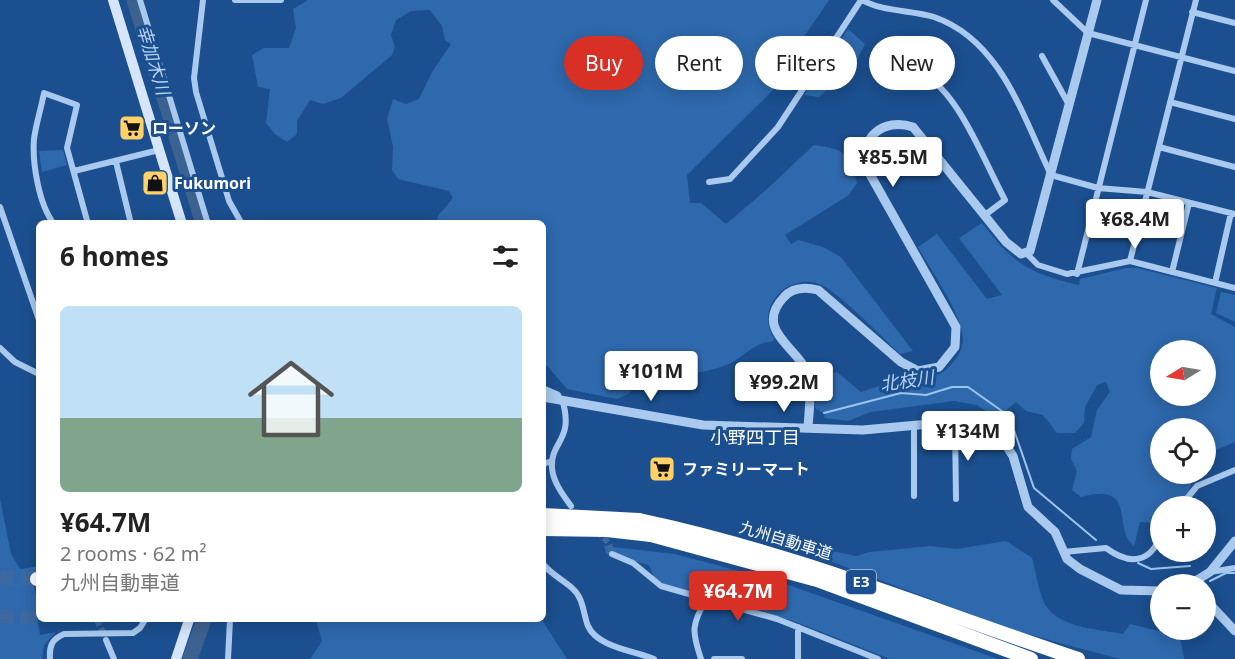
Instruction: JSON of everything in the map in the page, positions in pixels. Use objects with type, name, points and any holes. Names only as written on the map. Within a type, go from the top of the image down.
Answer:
[{"type":"highway","name":"九州自動車道","points":[[546,515],[639,520],[704,534],[820,567],[1078,659]]},
{"type":"highway","name":"九州自動車道","points":[[546,529],[607,530],[651,535],[817,580],[1031,659]]},
{"type":"main road","points":[[113,0],[181,220]]},
{"type":"main road","points":[[176,659],[188,622]]},
{"type":"street","points":[[140,0],[207,220]]},
{"type":"street","points":[[203,0],[194,78],[196,92],[229,201],[240,220]]},
{"type":"street","points":[[235,0],[281,0]]},
{"type":"street","points":[[709,182],[730,179],[778,127],[862,0],[933,17],[970,35],[996,63],[1052,176],[1098,188],[1147,192],[1233,214],[1215,283]]},
{"type":"street","points":[[1053,0],[1088,33],[1235,71]]},
{"type":"street","points":[[1026,253],[1033,246],[1097,0]]},
{"type":"street","points":[[1077,274],[1146,0]]},
{"type":"street","points":[[1130,261],[1196,0]]},
{"type":"street","points":[[1192,12],[1235,23]]},
{"type":"street","points":[[1042,56],[1069,106]]},
{"type":"street","points":[[941,90],[956,106],[1005,200],[985,215]]},
{"type":"street","points":[[51,220],[46,213],[38,185],[34,140],[44,93],[77,105],[67,148],[87,220]]},
{"type":"street","points":[[1170,102],[1235,119]]},
{"type":"street","points":[[808,427],[808,375],[777,335],[775,327],[775,311],[786,294],[801,288],[818,290],[901,362],[918,371],[939,367],[955,347],[956,327],[867,169],[865,152],[870,138],[887,125],[895,123],[913,128],[1016,251],[1026,253],[1038,265],[1053,271],[1077,274],[1130,261],[1235,288]]},
{"type":"street","points":[[1158,147],[1235,167]]},
{"type":"street","points":[[74,171],[159,150]]},
{"type":"street","points":[[116,162],[130,220]]},
{"type":"street","points":[[1172,272],[1189,203]]},
{"type":"street","points":[[0,207],[36,311]]},
{"type":"street","points":[[0,348],[15,362],[36,372]]},
{"type":"street","points":[[546,391],[562,399]]},
{"type":"street","points":[[546,397],[703,425],[863,430],[914,424],[955,425],[985,430],[1003,441],[1012,456],[1028,507],[1054,532],[1067,560],[1121,590],[1150,591]]},
{"type":"street","points":[[562,399],[568,423],[552,461],[555,480],[571,506]]},
{"type":"street","points":[[914,424],[914,496]]},
{"type":"street","points":[[955,425],[956,499]]},
{"type":"street","points":[[546,463],[552,461]]},
{"type":"street","points":[[1188,496],[1197,486],[1235,470]]},
{"type":"street","points":[[1207,574],[1235,541]]},
{"type":"street","points":[[1063,552],[1106,548],[1119,558],[1138,558],[1150,553]]},
{"type":"street","points":[[612,554],[633,563],[661,586],[798,627],[878,659]]},
{"type":"street","points":[[546,568],[552,575],[573,588],[582,603],[592,634],[602,640],[654,659]]},
{"type":"street","points":[[1210,572],[1235,568]]},
{"type":"street","points":[[701,659],[693,634],[695,619],[706,600]]},
{"type":"street","points":[[1216,611],[1235,631]]},
{"type":"street","points":[[50,659],[51,645],[56,638],[71,633],[133,633],[144,622]]},
{"type":"street","points":[[228,659],[230,622]]},
{"type":"street","points":[[798,627],[798,659]]},
{"type":"street","points":[[106,640],[114,659]]},
{"type":"street","points":[[714,659],[742,659]]},
{"type":"shaded area","points":[[308,0],[829,0],[805,36],[755,36],[755,90],[773,90],[687,175],[690,203],[701,203],[726,224],[814,145],[833,148],[844,154],[852,165],[857,183],[849,195],[785,235],[791,244],[798,240],[823,247],[841,257],[913,351],[900,354],[827,288],[813,282],[800,282],[783,290],[769,309],[768,320],[774,339],[772,342],[756,346],[731,363],[700,372],[647,376],[628,394],[617,399],[567,389],[546,364],[546,220],[437,220],[453,198],[449,191],[398,179],[392,170],[393,147],[387,119],[393,99],[406,104],[419,99],[432,72],[451,44],[445,40],[442,26],[430,10],[411,11],[396,20],[391,35],[395,47],[392,55],[341,98],[323,104],[310,100],[297,121],[297,134],[287,142],[275,134],[266,123],[270,89],[258,87],[252,55],[264,48],[289,48],[296,28],[293,9]]},
{"type":"shaded area","points":[[848,29],[856,36],[843,36]]},
{"type":"shaded area","points":[[857,37],[865,44],[857,59]]},
{"type":"shaded area","points":[[807,90],[827,90],[819,97],[804,95]]},
{"type":"shaded area","points":[[63,150],[67,165],[42,172],[39,151]]},
{"type":"shaded area","points":[[982,223],[1003,248],[1023,264],[1047,276],[1079,285],[1080,279],[1126,268],[1137,268],[1217,288],[1211,314],[1235,327],[1235,442],[1216,450],[1216,418],[1150,418],[1150,484],[1191,484],[1187,496],[1150,496],[1150,522],[1140,522],[1134,546],[1127,538],[1117,501],[1111,496],[1099,494],[1081,497],[1072,490],[1077,471],[1071,459],[1072,449],[1091,437],[1097,410],[1110,392],[1106,382],[1097,385],[1085,407],[1084,423],[1075,433],[1057,433],[1043,415],[1026,411],[1016,402],[1002,414],[989,413],[977,405],[954,401],[871,412],[848,421],[824,418],[825,414],[815,408],[816,381],[825,375],[837,372],[861,392],[885,384],[904,373],[933,376],[943,372],[954,362],[962,347],[961,329],[952,305],[918,247],[937,234],[987,299],[1002,295],[959,238]]},
{"type":"shaded area","points":[[1221,292],[1235,295],[1235,322],[1216,313]]},
{"type":"shaded area","points":[[0,499],[11,554],[20,569],[36,566],[36,575],[32,576],[36,596],[36,622],[38,622],[40,635],[56,632],[44,645],[42,659],[0,659]]},
{"type":"shaded area","points":[[1006,541],[1032,558],[1043,600],[1056,616],[1077,626],[1123,634],[1130,624],[1150,629],[1150,640],[1181,640],[1184,659],[1120,659],[1007,628],[814,555],[812,547],[856,556],[870,552],[930,546],[957,549]]},
{"type":"shaded area","points":[[604,546],[675,554],[780,582],[998,659],[890,659],[796,622],[664,584],[654,577],[649,565],[606,554]]},
{"type":"shaded area","points":[[317,622],[543,622],[567,659],[310,659],[322,641]]},
{"type":"waterway","name":"幸加木川","points":[[134,0],[202,220]]},
{"type":"waterway","name":"北枝川","points":[[824,413],[901,393],[926,395],[952,387],[968,387],[1009,416],[1034,488],[1096,540]]},
{"type":"waterway","name":"北枝川","points":[[1138,563],[1151,569],[1190,566]]},
{"type":"waterway","name":"北枝川","points":[[1216,578],[1226,573],[1235,573]]},
{"type":"waterway","name":"幸加木川","points":[[190,659],[203,622]]},
{"type":"tunnel","points":[[597,532],[609,543],[612,554]]},
{"type":"tunnel","points":[[0,577],[36,579]]},
{"type":"tunnel","points":[[0,616],[36,618]]},
{"type":"tunnel","points":[[98,622],[105,637]]},
{"type":"place","name":"ローソン","points":[[132,128]]},
{"type":"place","name":"Fukumori","points":[[155,183]]},
{"type":"place","name":"ファミリーマート","points":[[662,469]]},
{"type":"district","name":"小野四丁目","points":[[755,438]]}]
